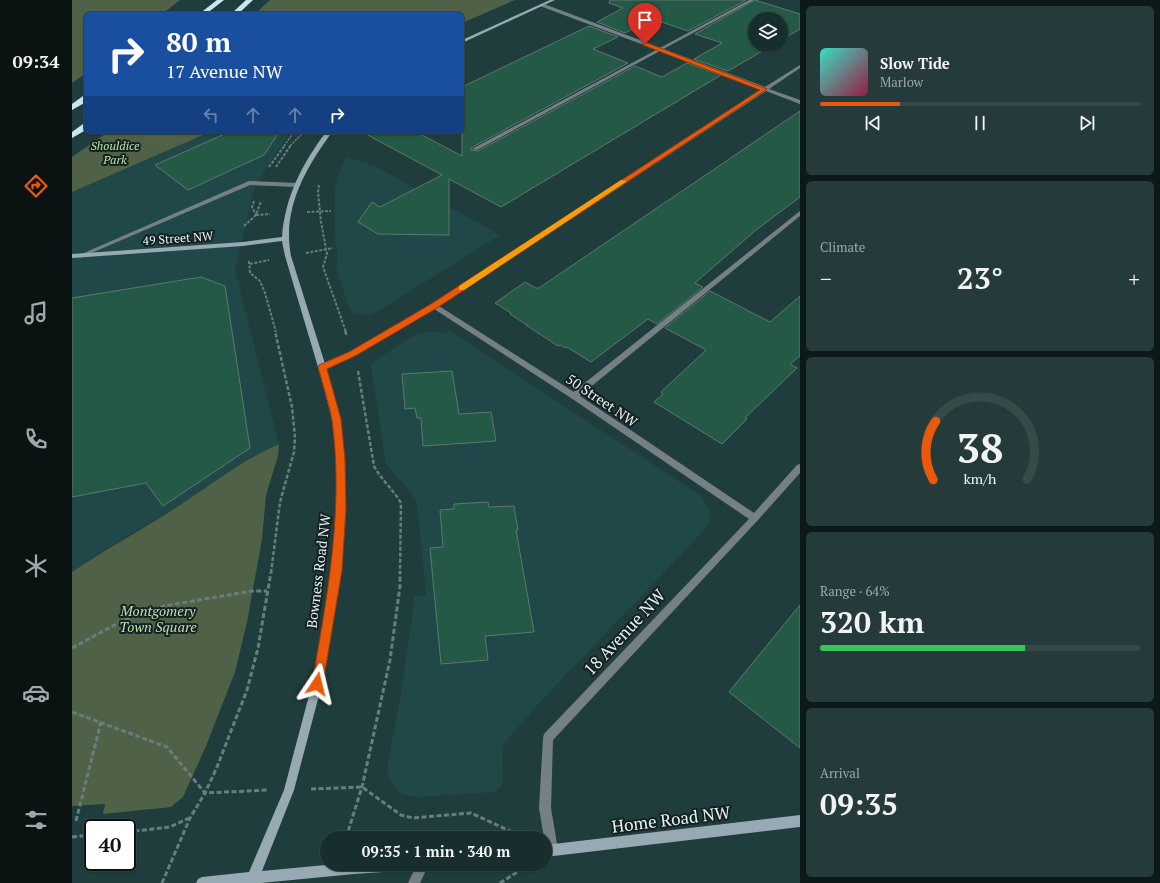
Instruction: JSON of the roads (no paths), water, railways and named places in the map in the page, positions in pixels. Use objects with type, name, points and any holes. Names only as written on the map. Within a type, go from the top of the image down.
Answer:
[{"type":"highway","points":[[205,12],[221,0]]},
{"type":"highway","points":[[236,12],[250,0]]},
{"type":"highway","points":[[72,108],[84,99]]},
{"type":"highway","points":[[72,136],[84,127]]},
{"type":"street","points":[[464,41],[554,0]]},
{"type":"street","points":[[475,149],[752,0]]},
{"type":"street","points":[[542,5],[800,102]]},
{"type":"street","points":[[322,367],[352,354],[434,306],[800,66]]},
{"type":"street","name":"Bowness Road NW","points":[[250,881],[289,790],[317,684],[336,570],[341,509],[340,459],[336,419],[322,367],[288,256],[285,239],[289,213],[298,185],[310,159],[328,134]]},
{"type":"street","points":[[80,256],[249,183],[298,185]]},
{"type":"street","points":[[574,396],[800,213]]},
{"type":"street","name":"49 Street NW","points":[[72,256],[243,244],[285,239]]},
{"type":"street","name":"50 Street NW","points":[[434,306],[574,396],[755,518]]},
{"type":"street","name":"18 Avenue NW","points":[[547,831],[545,808],[548,738],[755,518],[800,467]]},
{"type":"street","name":"Home Road NW","points":[[552,850],[800,821]]},
{"type":"street","points":[[202,883],[250,881],[346,871]]},
{"type":"street","points":[[414,883],[420,871]]},
{"type":"park label","name":"Shouldice Park","points":[[115,152]]},
{"type":"park label","name":"Montgomery Town Square","points":[[158,618]]}]
